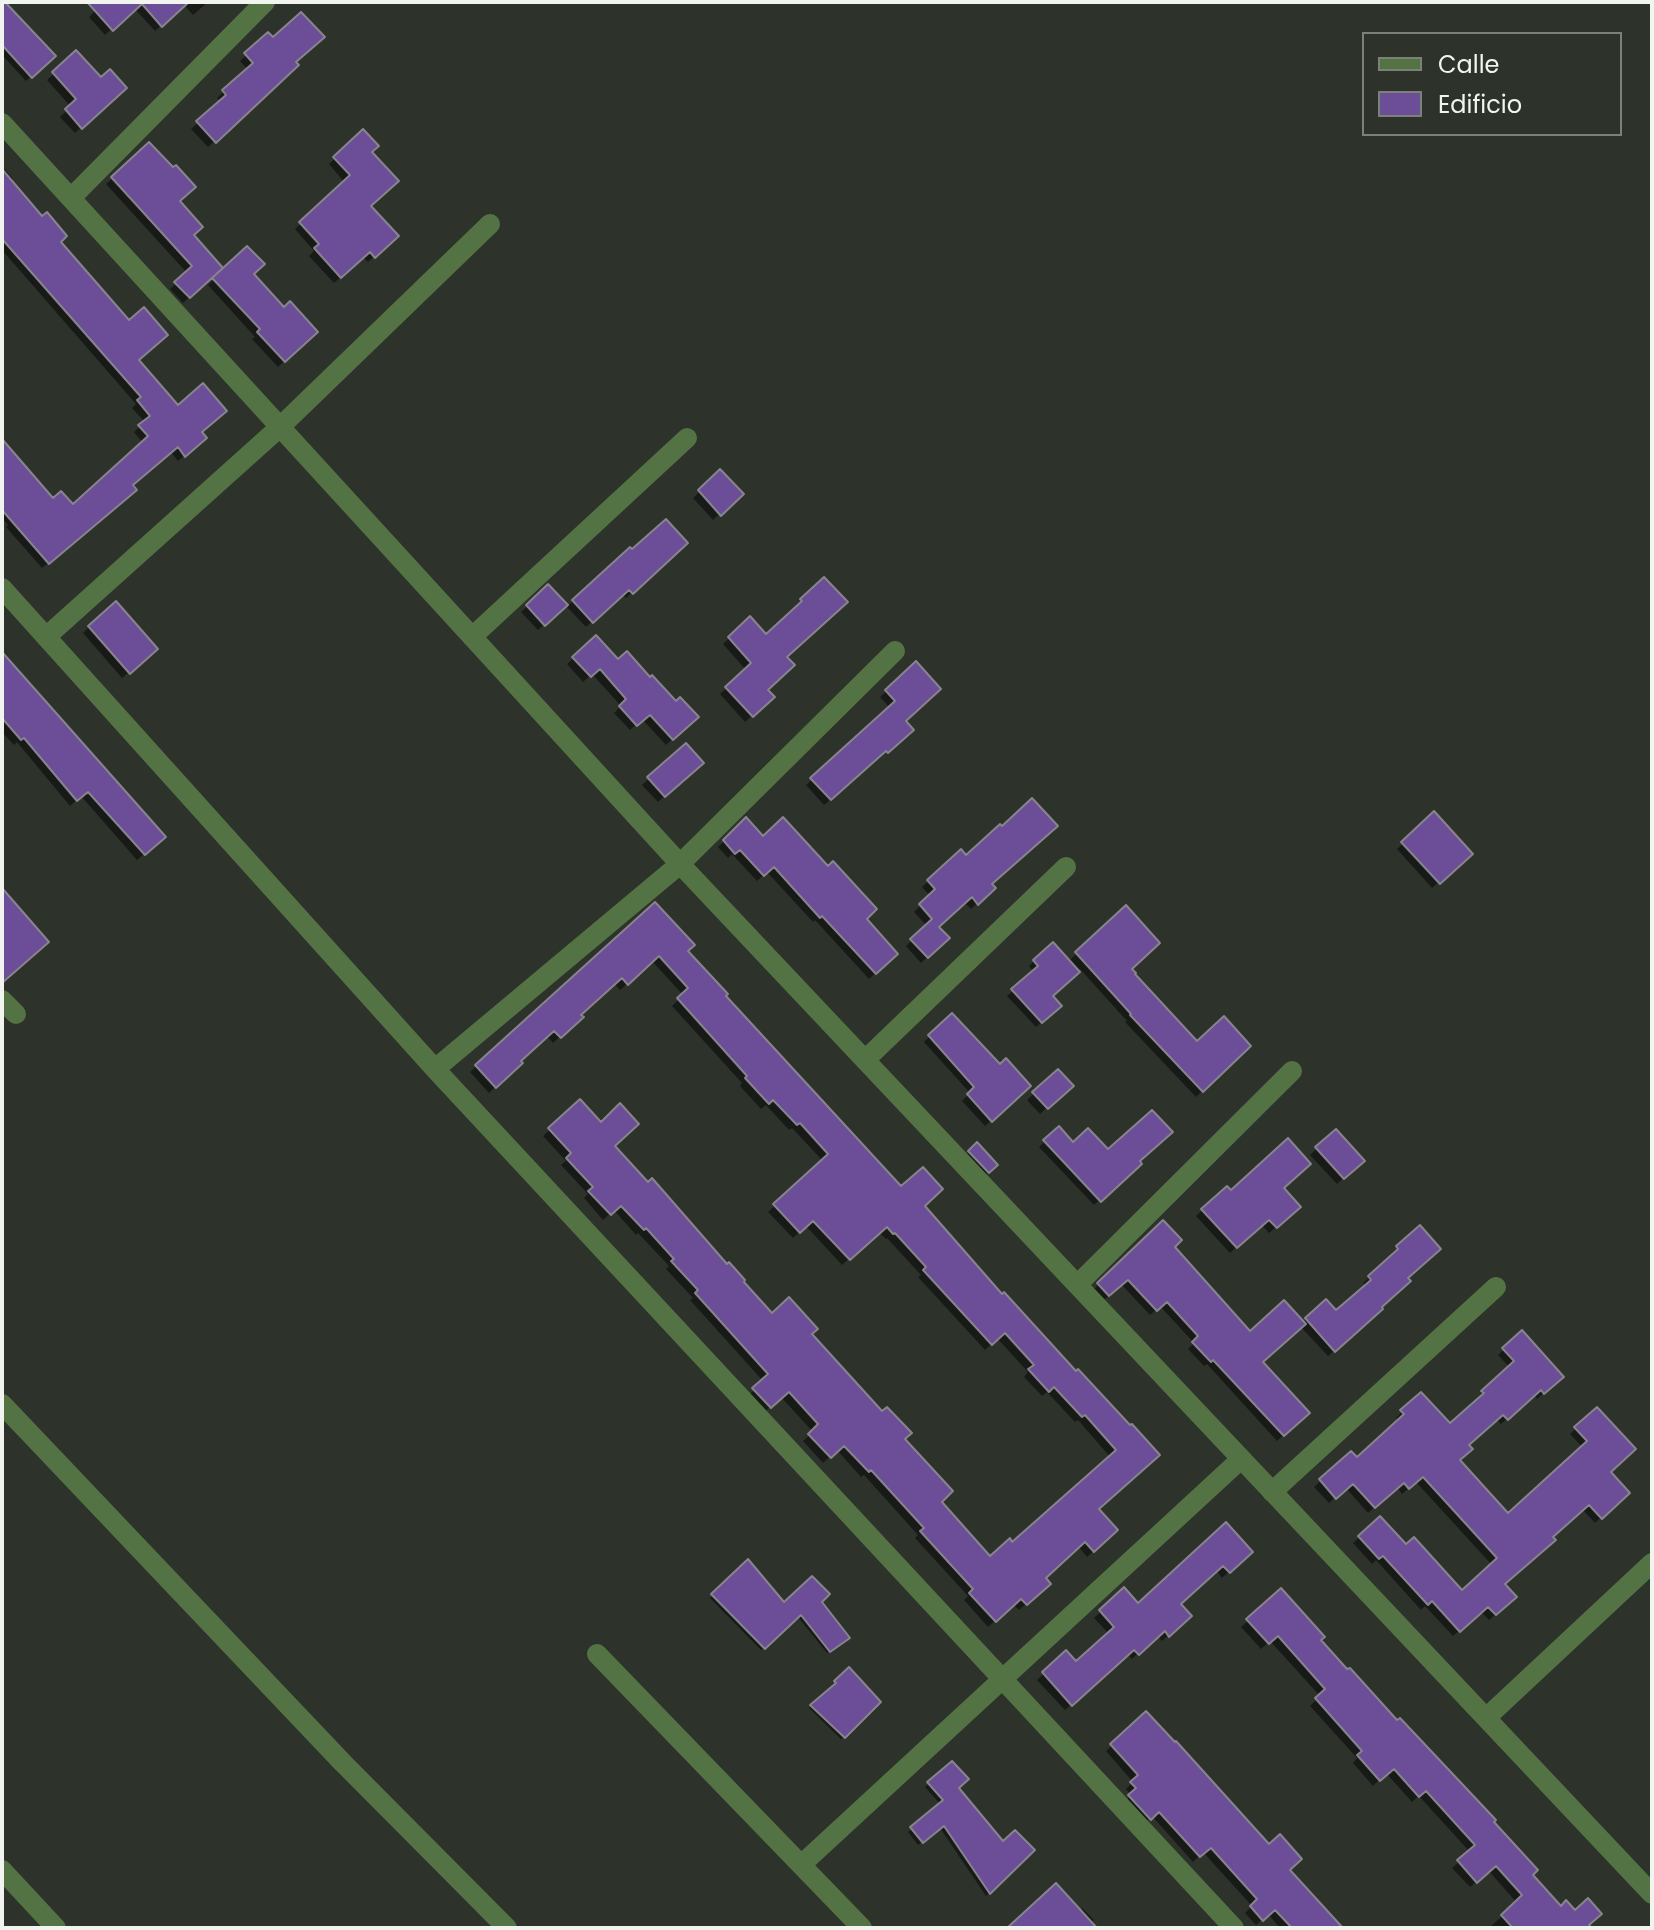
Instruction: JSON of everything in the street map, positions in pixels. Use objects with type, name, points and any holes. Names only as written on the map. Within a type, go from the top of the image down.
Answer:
[{"type":"street","points":[[71,198],[265,2]]},
{"type":"street","points":[[2,123],[680,864],[1652,1894]]},
{"type":"street","points":[[46,637],[280,427],[490,224]]},
{"type":"street","points":[[472,637],[687,438]]},
{"type":"street","points":[[2,588],[435,1069],[1234,1928]]},
{"type":"street","points":[[435,1069],[680,864],[895,651]]},
{"type":"street","points":[[865,1060],[1066,867]]},
{"type":"street","points":[[1077,1285],[1292,1071]]},
{"type":"street","points":[[1272,1492],[1496,1287]]},
{"type":"street","points":[[2,1404],[322,1741],[507,1928]]},
{"type":"street","points":[[801,1865],[1241,1459]]},
{"type":"street","points":[[1486,1718],[1652,1563]]},
{"type":"street","points":[[597,1654],[862,1928]]},
{"type":"street","points":[[2,1870],[56,1928]]},
{"type":"building","points":[[2,2],[56,56],[32,78],[2,45]]},
{"type":"building","points":[[87,2],[189,2],[162,27],[142,4],[113,31]]},
{"type":"building","points":[[301,12],[325,37],[216,143],[196,121],[226,95],[222,90],[253,63],[244,53],[268,32],[273,37]]},
{"type":"building","points":[[76,50],[101,77],[110,69],[127,88],[82,129],[65,109],[76,99],[52,72]]},
{"type":"building","points":[[363,129],[379,146],[372,152],[399,181],[371,206],[399,236],[375,258],[370,252],[341,278],[314,248],[319,244],[299,222],[350,175],[333,157]]},
{"type":"building","points":[[149,142],[196,187],[180,201],[203,227],[194,235],[223,268],[190,298],[174,282],[192,266],[111,177]]},
{"type":"building","points":[[2,169],[42,216],[47,212],[67,236],[61,242],[129,320],[144,307],[168,335],[139,360],[178,405],[203,383],[227,411],[202,432],[207,438],[185,457],[178,447],[133,485],[137,490],[49,564],[2,510],[2,439],[53,498],[61,491],[73,504],[148,436],[138,425],[150,416],[137,400],[141,397],[2,239]]},
{"type":"building","points":[[247,246],[265,264],[254,274],[284,307],[290,301],[318,332],[285,362],[257,332],[260,329],[212,278]]},
{"type":"building","points":[[720,469],[744,494],[721,516],[698,490]]},
{"type":"building","points":[[666,519],[688,543],[633,594],[629,590],[593,623],[572,600]]},
{"type":"building","points":[[824,577],[848,602],[787,657],[795,665],[768,690],[775,697],[753,717],[725,687],[751,663],[728,637],[750,616],[766,634]]},
{"type":"building","points":[[548,584],[568,605],[545,626],[526,605]]},
{"type":"building","points":[[116,601],[158,649],[130,674],[88,626]]},
{"type":"building","points":[[596,635],[618,659],[627,651],[676,701],[680,697],[699,717],[673,740],[650,715],[637,726],[619,706],[626,699],[600,669],[591,677],[572,657]]},
{"type":"building","points":[[2,652],[166,837],[145,855],[88,792],[77,801],[24,738],[21,740],[2,718]]},
{"type":"building","points":[[916,661],[941,689],[906,721],[914,730],[831,800],[810,778],[895,701],[885,690]]},
{"type":"building","points":[[686,743],[704,763],[665,797],[647,777]]},
{"type":"building","points":[[1032,798],[1058,826],[992,884],[996,888],[978,905],[972,897],[939,927],[950,938],[928,958],[910,939],[932,919],[919,904],[935,889],[927,880],[961,849],[966,855]]},
{"type":"building","points":[[1434,811],[1473,854],[1440,884],[1401,842]]},
{"type":"building","points":[[746,817],[763,836],[783,817],[828,866],[833,861],[877,909],[867,919],[898,954],[876,974],[774,867],[764,876],[740,850],[735,854],[723,840]]},
{"type":"building","points":[[2,888],[49,942],[2,983]]},
{"type":"building","points":[[655,902],[695,945],[688,951],[728,994],[726,996],[901,1186],[923,1167],[943,1189],[925,1206],[1002,1294],[1004,1292],[1076,1371],[1078,1369],[1160,1455],[1099,1509],[1118,1530],[1094,1552],[1085,1542],[1046,1578],[1051,1584],[1027,1605],[1021,1599],[996,1622],[969,1593],[973,1589],[920,1531],[924,1528],[871,1470],[869,1472],[844,1446],[831,1458],[808,1434],[818,1424],[789,1392],[771,1408],[752,1388],[768,1374],[695,1293],[698,1290],[646,1228],[644,1230],[621,1206],[611,1215],[588,1191],[593,1187],[566,1158],[571,1153],[548,1128],[580,1099],[601,1122],[620,1103],[639,1124],[615,1146],[648,1182],[652,1178],[772,1313],[789,1297],[818,1329],[812,1334],[882,1411],[887,1407],[912,1433],[905,1439],[953,1491],[942,1502],[990,1556],[1010,1538],[1012,1542],[1116,1450],[1085,1415],[1082,1417],[1054,1387],[1049,1392],[1028,1369],[1034,1365],[1005,1333],[992,1345],[923,1270],[926,1267],[887,1227],[850,1260],[813,1221],[800,1233],[773,1204],[828,1154],[800,1123],[797,1125],[773,1100],[769,1104],[745,1078],[747,1076],[677,998],[688,988],[659,956],[628,985],[622,978],[561,1038],[554,1031],[496,1088],[475,1065]]},
{"type":"building","points":[[1126,905],[1160,943],[1132,969],[1135,974],[1197,1041],[1224,1016],[1251,1046],[1203,1092],[1075,952]]},
{"type":"building","points":[[1053,942],[1080,972],[1053,996],[1062,1006],[1042,1023],[1011,989],[1038,966],[1033,960]]},
{"type":"building","points":[[952,1013],[1000,1064],[1006,1058],[1031,1086],[992,1122],[967,1094],[974,1087],[928,1035]]},
{"type":"building","points":[[1058,1069],[1074,1086],[1048,1109],[1032,1092]]},
{"type":"building","points":[[1152,1110],[1173,1132],[1101,1202],[1043,1140],[1059,1126],[1073,1142],[1088,1128],[1108,1149]]},
{"type":"building","points":[[1336,1129],[1365,1161],[1344,1179],[1315,1147]]},
{"type":"building","points":[[1288,1138],[1311,1164],[1284,1188],[1301,1207],[1277,1228],[1269,1220],[1237,1248],[1201,1209],[1227,1186],[1231,1190]]},
{"type":"building","points":[[977,1142],[998,1165],[989,1173],[968,1151]]},
{"type":"building","points":[[1163,1220],[1182,1240],[1175,1247],[1250,1331],[1284,1300],[1306,1324],[1263,1362],[1310,1413],[1284,1436],[1213,1360],[1211,1362],[1192,1342],[1198,1336],[1167,1302],[1157,1311],[1128,1280],[1109,1296],[1097,1283]]},
{"type":"building","points":[[1420,1225],[1441,1249],[1408,1278],[1411,1281],[1383,1309],[1335,1352],[1305,1318],[1326,1299],[1336,1310],[1371,1280],[1368,1276]]},
{"type":"building","points":[[1522,1330],[1564,1377],[1544,1394],[1541,1390],[1508,1420],[1503,1415],[1469,1445],[1473,1449],[1460,1460],[1508,1513],[1587,1441],[1574,1427],[1597,1407],[1636,1449],[1611,1472],[1630,1493],[1602,1519],[1589,1505],[1553,1537],[1556,1540],[1505,1584],[1517,1597],[1496,1615],[1488,1607],[1460,1632],[1432,1601],[1428,1605],[1383,1556],[1379,1559],[1358,1536],[1380,1516],[1406,1544],[1414,1537],[1462,1590],[1497,1558],[1423,1477],[1409,1489],[1404,1483],[1375,1508],[1353,1484],[1336,1499],[1319,1479],[1351,1451],[1357,1457],[1404,1414],[1400,1410],[1421,1392],[1450,1423],[1514,1361],[1502,1348]]},
{"type":"building","points":[[1226,1522],[1253,1552],[1230,1573],[1223,1566],[1181,1604],[1192,1616],[1169,1637],[1165,1631],[1139,1655],[1134,1650],[1072,1706],[1042,1672],[1066,1650],[1076,1661],[1114,1627],[1099,1610],[1124,1587],[1138,1603]]},
{"type":"building","points":[[748,1559],[784,1602],[812,1576],[830,1594],[822,1602],[850,1638],[830,1652],[801,1615],[765,1649],[711,1594]]},
{"type":"building","points":[[1281,1588],[1325,1637],[1321,1640],[1347,1669],[1350,1668],[1397,1720],[1400,1718],[1496,1820],[1494,1822],[1538,1870],[1533,1875],[1561,1906],[1566,1900],[1575,1910],[1588,1898],[1602,1914],[1589,1925],[1592,1928],[1513,1928],[1501,1915],[1522,1895],[1496,1866],[1477,1883],[1457,1860],[1475,1845],[1426,1791],[1419,1797],[1394,1769],[1380,1781],[1357,1755],[1362,1751],[1315,1698],[1325,1689],[1278,1636],[1269,1644],[1246,1619]]},
{"type":"building","points":[[849,1667],[881,1702],[845,1738],[810,1705]]},
{"type":"building","points":[[1146,1711],[1269,1844],[1280,1834],[1302,1859],[1290,1870],[1343,1928],[1292,1928],[1275,1910],[1263,1921],[1250,1906],[1257,1899],[1211,1848],[1200,1857],[1159,1812],[1151,1820],[1128,1795],[1136,1788],[1130,1782],[1138,1775],[1110,1744]]},
{"type":"building","points":[[952,1761],[969,1779],[959,1788],[1003,1841],[1015,1830],[1035,1850],[990,1894],[944,1826],[923,1843],[910,1827],[943,1800],[927,1782]]},
{"type":"building","points":[[1056,1883],[1097,1928],[1007,1928]]}]
